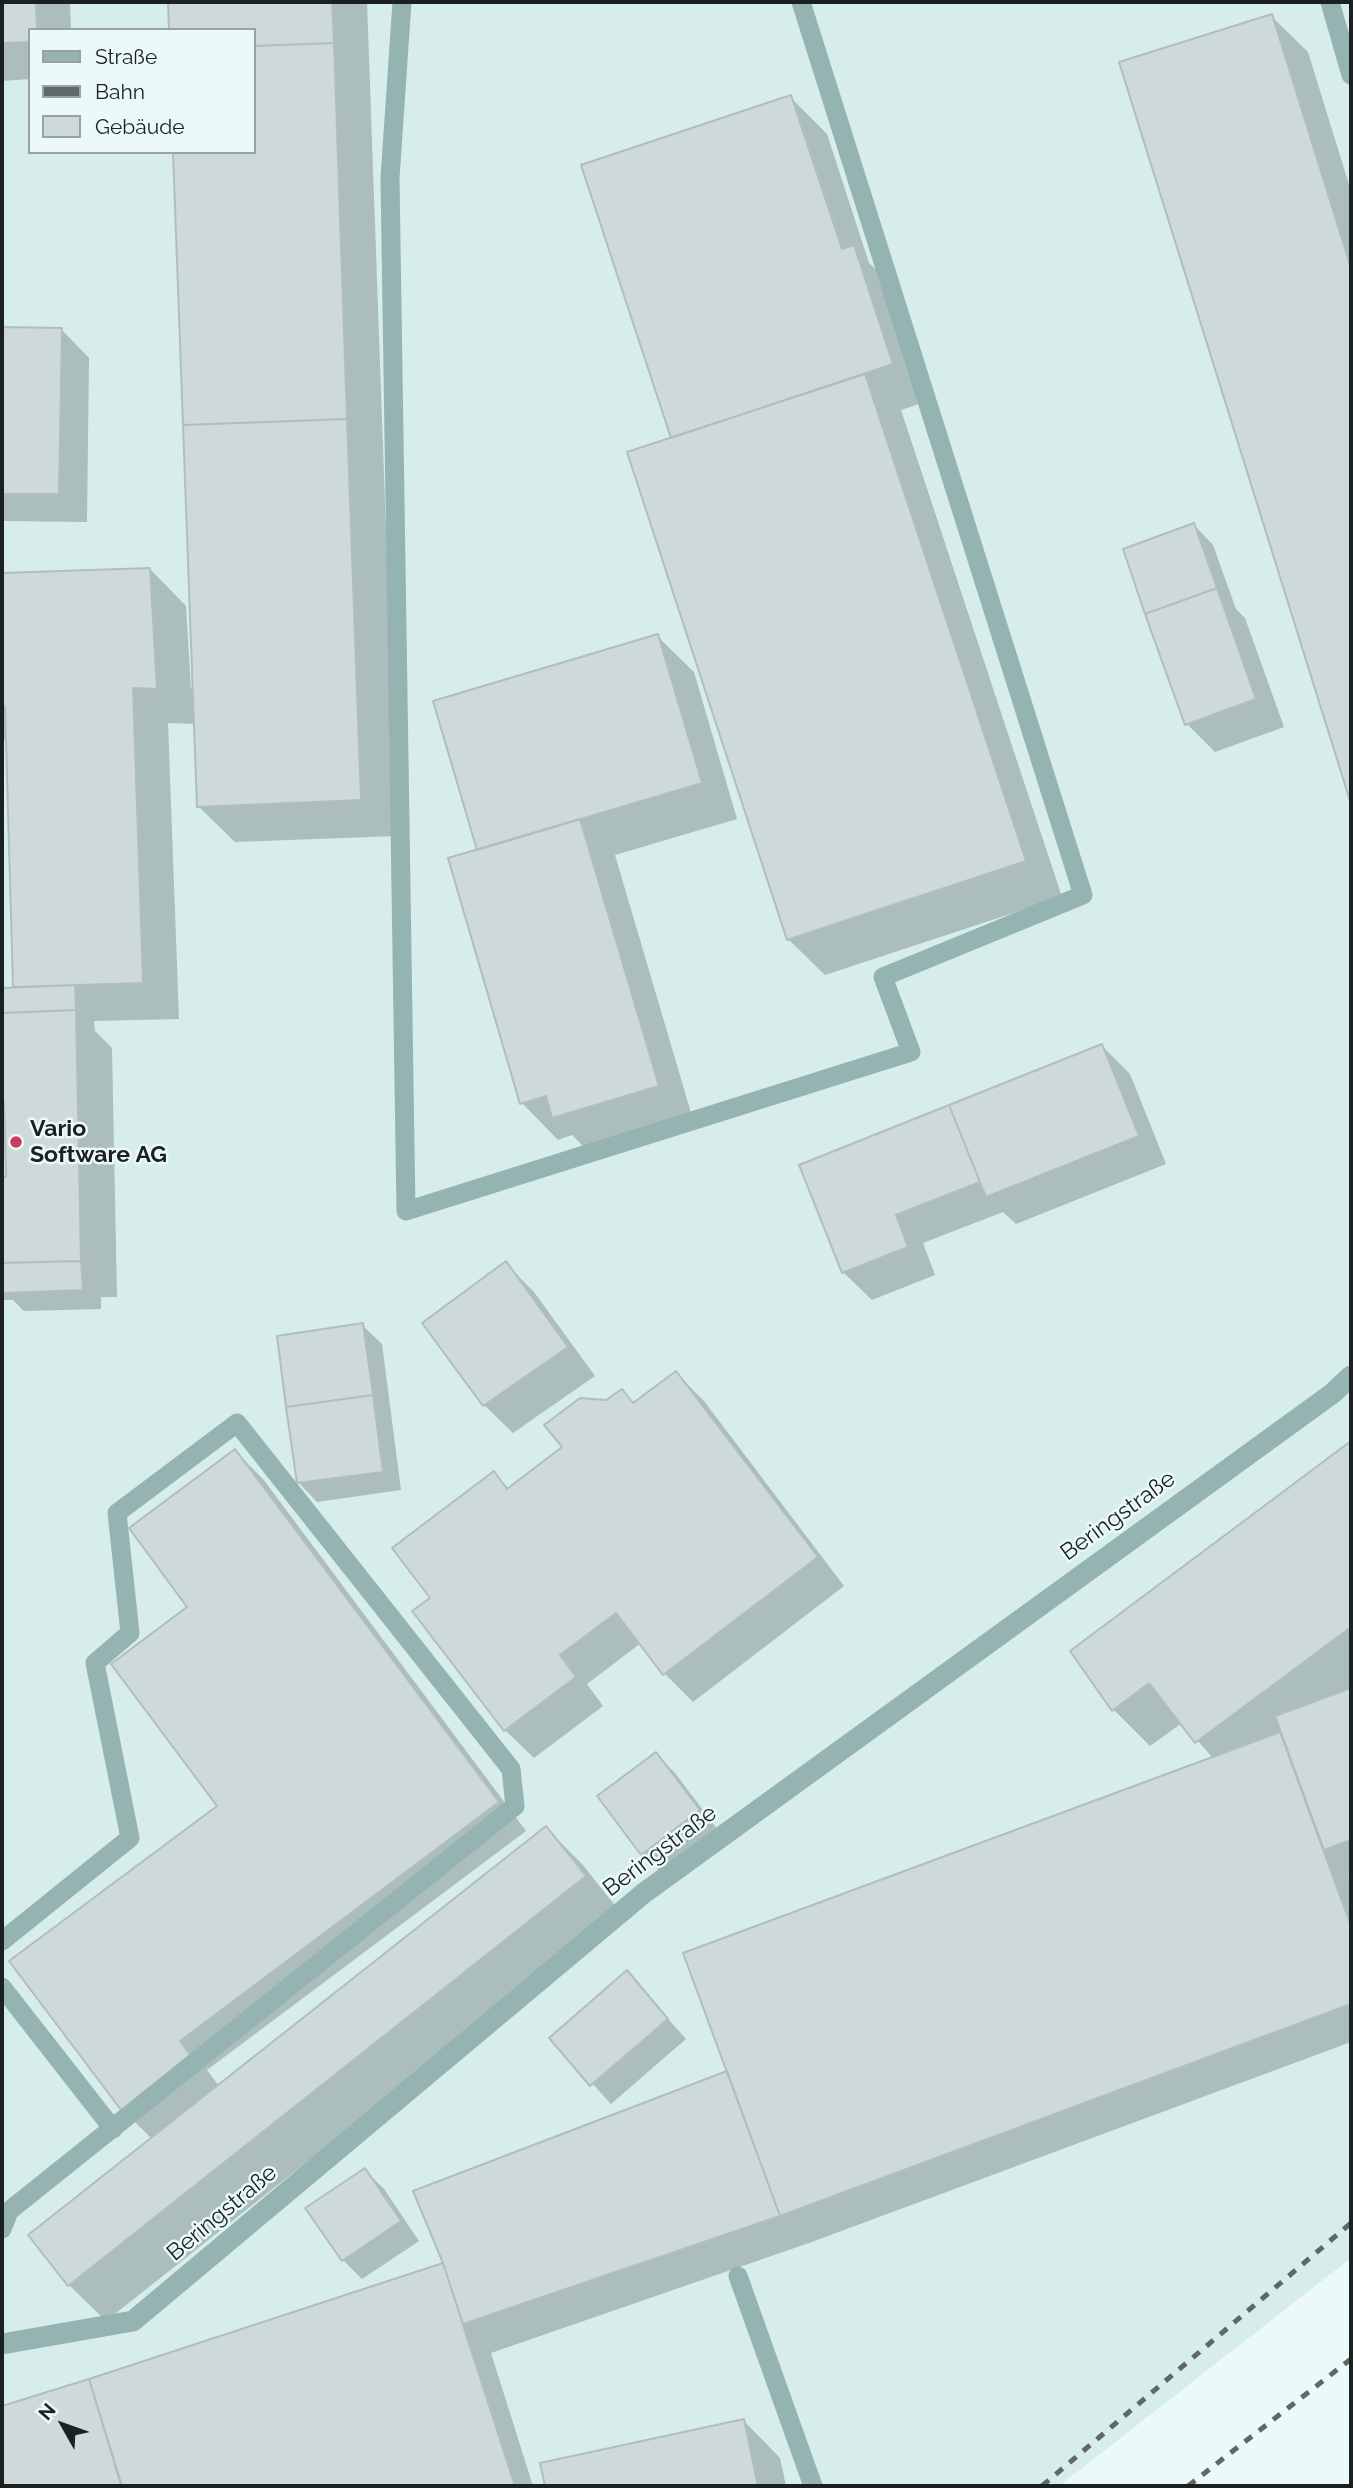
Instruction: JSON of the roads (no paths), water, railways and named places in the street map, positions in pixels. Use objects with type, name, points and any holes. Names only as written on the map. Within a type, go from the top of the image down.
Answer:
[{"type":"street","name":"Beringstraße","points":[[2,2344],[133,2322],[644,1893],[1321,1401],[1351,1376]]},
{"type":"lane","points":[[402,2],[390,178],[406,1211],[911,1052],[883,977],[1083,895],[802,2]]},
{"type":"lane","points":[[1330,2],[1351,75]]},
{"type":"lane","points":[[2,1941],[130,1838],[95,1663],[130,1633],[117,1513],[237,1423],[511,1769],[515,1806],[9,2211],[2,2229]]},
{"type":"lane","points":[[2,1987],[113,2129]]},
{"type":"lane","points":[[737,2276],[813,2486]]},
{"type":"railway","points":[[1042,2486],[1351,2223]]},
{"type":"railway","points":[[1188,2486],[1351,2359]]},
{"type":"place","name":"Vario Software AG","points":[[16,1142]]}]
